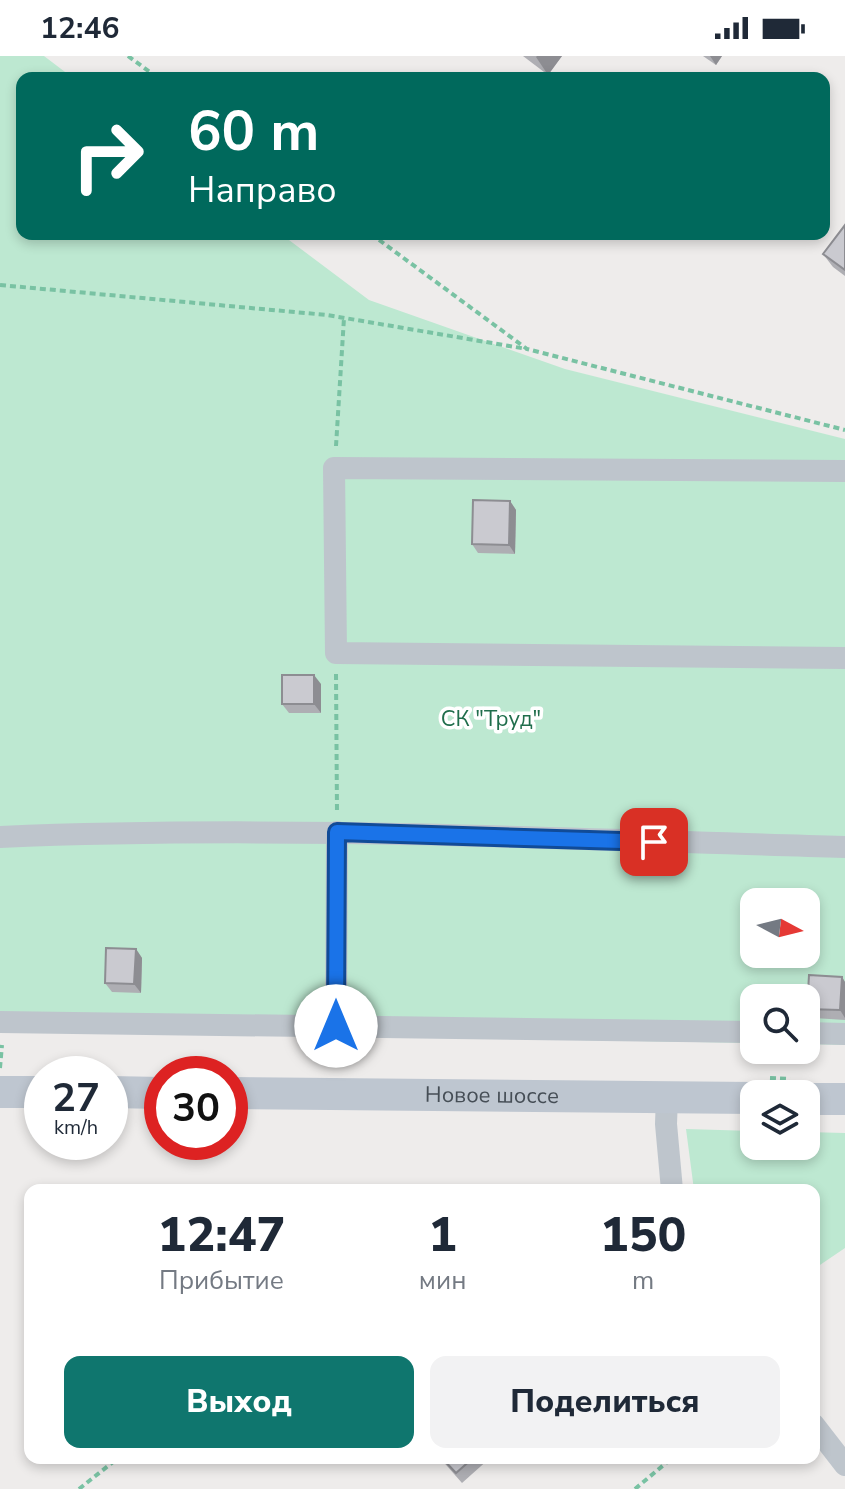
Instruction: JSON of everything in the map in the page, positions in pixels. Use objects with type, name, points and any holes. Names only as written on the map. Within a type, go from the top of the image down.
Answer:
[{"type":"main road","points":[[0,1092],[24,1092]]},
{"type":"main road","name":"Новое шоссе","points":[[248,1093],[740,1098]]},
{"type":"main road","points":[[820,1099],[845,1099]]},
{"type":"street","points":[[845,471],[334,468],[336,653],[845,658]]},
{"type":"street","points":[[0,837],[337,832],[845,847]]},
{"type":"street","points":[[336,1026],[337,832]]},
{"type":"street","points":[[0,1022],[740,1032]]},
{"type":"street","points":[[820,1033],[845,1034]]},
{"type":"street","points":[[667,1096],[666,1124],[671,1184]]},
{"type":"street","points":[[820,1433],[845,1465]]},
{"type":"path","points":[[128,56],[150,72]]},
{"type":"path","points":[[379,240],[527,349]]},
{"type":"path","points":[[0,285],[327,315],[527,349],[845,430]]},
{"type":"path","points":[[334,468],[344,318]]},
{"type":"path","points":[[336,653],[337,832]]},
{"type":"path","points":[[79,1489],[110,1464]]},
{"type":"path","points":[[635,1489],[665,1464]]},
{"type":"green space","name":"СК \"Труд\"","points":[[0,56],[44,56],[65,72],[16,72],[16,240],[289,240],[369,300],[565,369],[845,439],[845,1045],[820,1044],[820,984],[740,984],[740,1043],[0,1030]]},
{"type":"green space","points":[[686,1129],[740,1131],[740,1160],[820,1160],[820,1132],[845,1133],[845,1248],[820,1265],[820,1184],[693,1184]]},
{"type":"building","points":[[845,225],[845,270],[823,254]]},
{"type":"building","points":[[473,500],[510,501],[509,545],[472,544]]},
{"type":"building","points":[[282,675],[314,675],[314,704],[282,704]]},
{"type":"building","points":[[106,948],[136,949],[134,984],[105,983]]},
{"type":"building","points":[[809,975],[842,977],[840,1010],[820,1009],[820,984],[808,984]]},
{"type":"building","points":[[448,1464],[466,1464],[456,1473]]},
{"type":"route","points":[[336,1026],[337,832],[654,842]]}]
